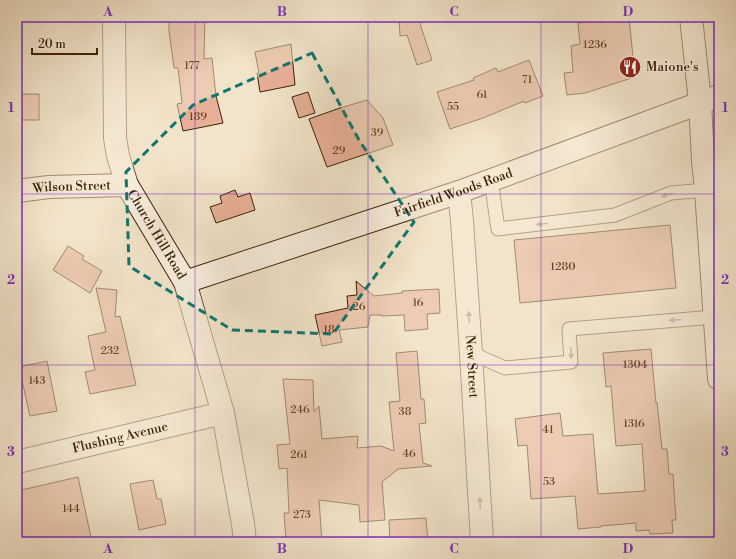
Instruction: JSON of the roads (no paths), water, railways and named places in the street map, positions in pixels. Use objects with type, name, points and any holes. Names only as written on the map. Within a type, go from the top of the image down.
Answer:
[{"type":"main road","name":"Church Hill Road","points":[[114,17],[116,138],[118,156],[127,185],[185,282],[223,414],[245,542]]},
{"type":"main road","points":[[690,17],[710,99],[714,317],[719,379]]},
{"type":"main road","name":"Fairfield Woods Road","points":[[185,282],[459,192],[710,99]]},
{"type":"main road","name":"Wilson Street","points":[[17,191],[49,187],[127,185]]},
{"type":"main road","name":"New Street","points":[[459,192],[463,229],[482,542]]},
{"type":"main road","name":"Flushing Avenue","points":[[17,462],[223,414]]},
{"type":"lane","points":[[491,180],[498,229],[615,215],[671,193],[711,203]]},
{"type":"lane","points":[[471,353],[505,368],[571,362],[569,329],[714,317]]},
{"type":"place","name":"Maione's","points":[[630,67]]}]
